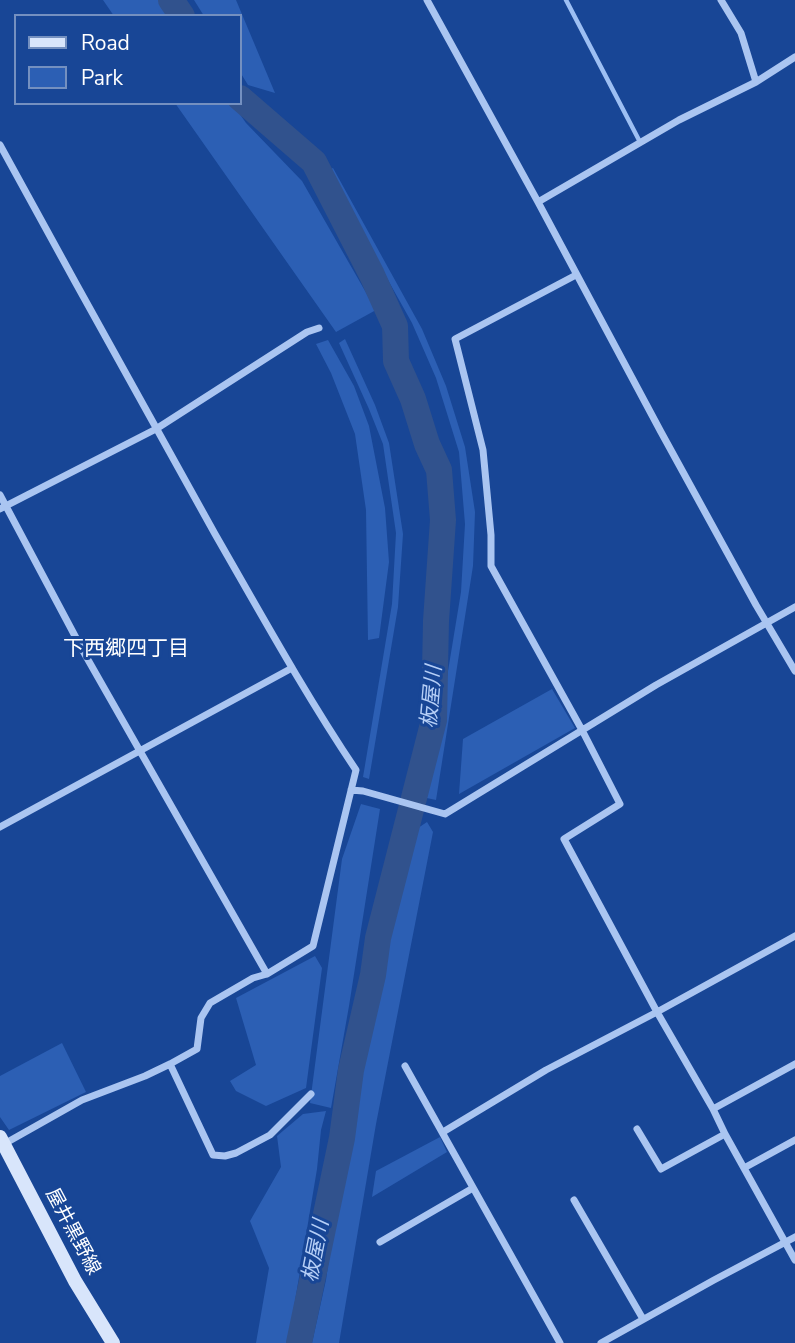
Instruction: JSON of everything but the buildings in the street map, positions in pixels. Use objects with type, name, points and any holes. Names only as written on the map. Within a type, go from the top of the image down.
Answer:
[{"type":"main road","name":"屋井黒野線","points":[[1,1142],[75,1281],[113,1343]]},
{"type":"street","points":[[427,0],[756,605],[795,671]]},
{"type":"street","points":[[722,0],[741,33],[756,82]]},
{"type":"street","points":[[538,202],[679,120],[756,82],[795,57]]},
{"type":"street","points":[[0,145],[156,429],[292,668],[322,720],[356,770],[313,946],[211,1003],[201,1017],[197,1049],[145,1076],[82,1100],[1,1142]]},
{"type":"street","points":[[576,275],[455,339],[483,450],[491,534],[491,566],[620,804],[564,839],[795,1260]]},
{"type":"street","points":[[3,507],[156,429],[307,331],[318,328]]},
{"type":"street","points":[[0,495],[3,507],[83,651],[267,974]]},
{"type":"street","points":[[351,790],[445,814],[656,685],[795,607]]},
{"type":"street","points":[[0,827],[292,668]]},
{"type":"street","points":[[443,1132],[546,1070],[795,936]]},
{"type":"street","points":[[170,1064],[213,1155],[236,1153],[270,1135],[311,1094]]},
{"type":"street","points":[[713,1109],[795,1064]]},
{"type":"street","points":[[405,1066],[560,1343]]},
{"type":"street","points":[[637,1129],[661,1169],[725,1135]]},
{"type":"street","points":[[744,1168],[795,1140]]},
{"type":"street","points":[[380,1242],[473,1188]]},
{"type":"street","points":[[574,1200],[643,1319]]},
{"type":"street","points":[[601,1343],[795,1237]]},
{"type":"green space","points":[[103,0],[159,0],[169,14],[113,14]]},
{"type":"green space","points":[[194,0],[236,0],[242,14],[203,14]]},
{"type":"green space","points":[[242,14],[275,93],[248,85],[242,75]]},
{"type":"green space","points":[[176,105],[233,105],[246,123],[302,181],[376,310],[336,332]]},
{"type":"green space","points":[[333,168],[422,329],[446,386],[465,447],[475,512],[473,566],[436,800],[422,797],[435,750],[461,592],[465,524],[459,452],[436,378],[412,323],[327,171]]},
{"type":"green space","points":[[345,339],[389,443],[403,534],[398,607],[369,779],[363,777],[392,604],[396,533],[383,444],[339,343]]},
{"type":"green space","points":[[328,340],[354,386],[369,426],[385,508],[389,562],[379,638],[368,640],[366,510],[355,434],[331,373],[316,344]]},
{"type":"green space","points":[[552,689],[575,728],[459,794],[463,739]]},
{"type":"green space","points":[[361,804],[380,809],[331,1108],[310,1103],[342,859]]},
{"type":"green space","points":[[427,822],[433,832],[376,1124],[339,1343],[312,1343],[326,1280],[342,1166],[359,1095],[359,1065],[398,880],[412,832]]},
{"type":"green space","points":[[315,956],[322,968],[306,1088],[266,1106],[236,1091],[230,1081],[256,1065],[236,998]]},
{"type":"green space","points":[[62,1043],[86,1092],[9,1130],[0,1117],[0,1076]]},
{"type":"green space","points":[[326,1111],[288,1343],[256,1343],[269,1268],[250,1221],[281,1167],[277,1136],[303,1114]]},
{"type":"green space","points":[[440,1137],[447,1152],[372,1197],[376,1171]]},
{"type":"waterway","name":"板屋川","points":[[171,0],[181,14]]},
{"type":"waterway","points":[[566,0],[640,142]]},
{"type":"waterway","name":"板屋川","points":[[242,100],[314,162],[372,275],[395,326],[396,361],[439,470],[443,520],[436,621],[434,720],[378,938],[373,975],[351,1070],[342,1138],[299,1343]]},
{"type":"district","name":"下西郷四丁目","points":[[126,650]]}]
